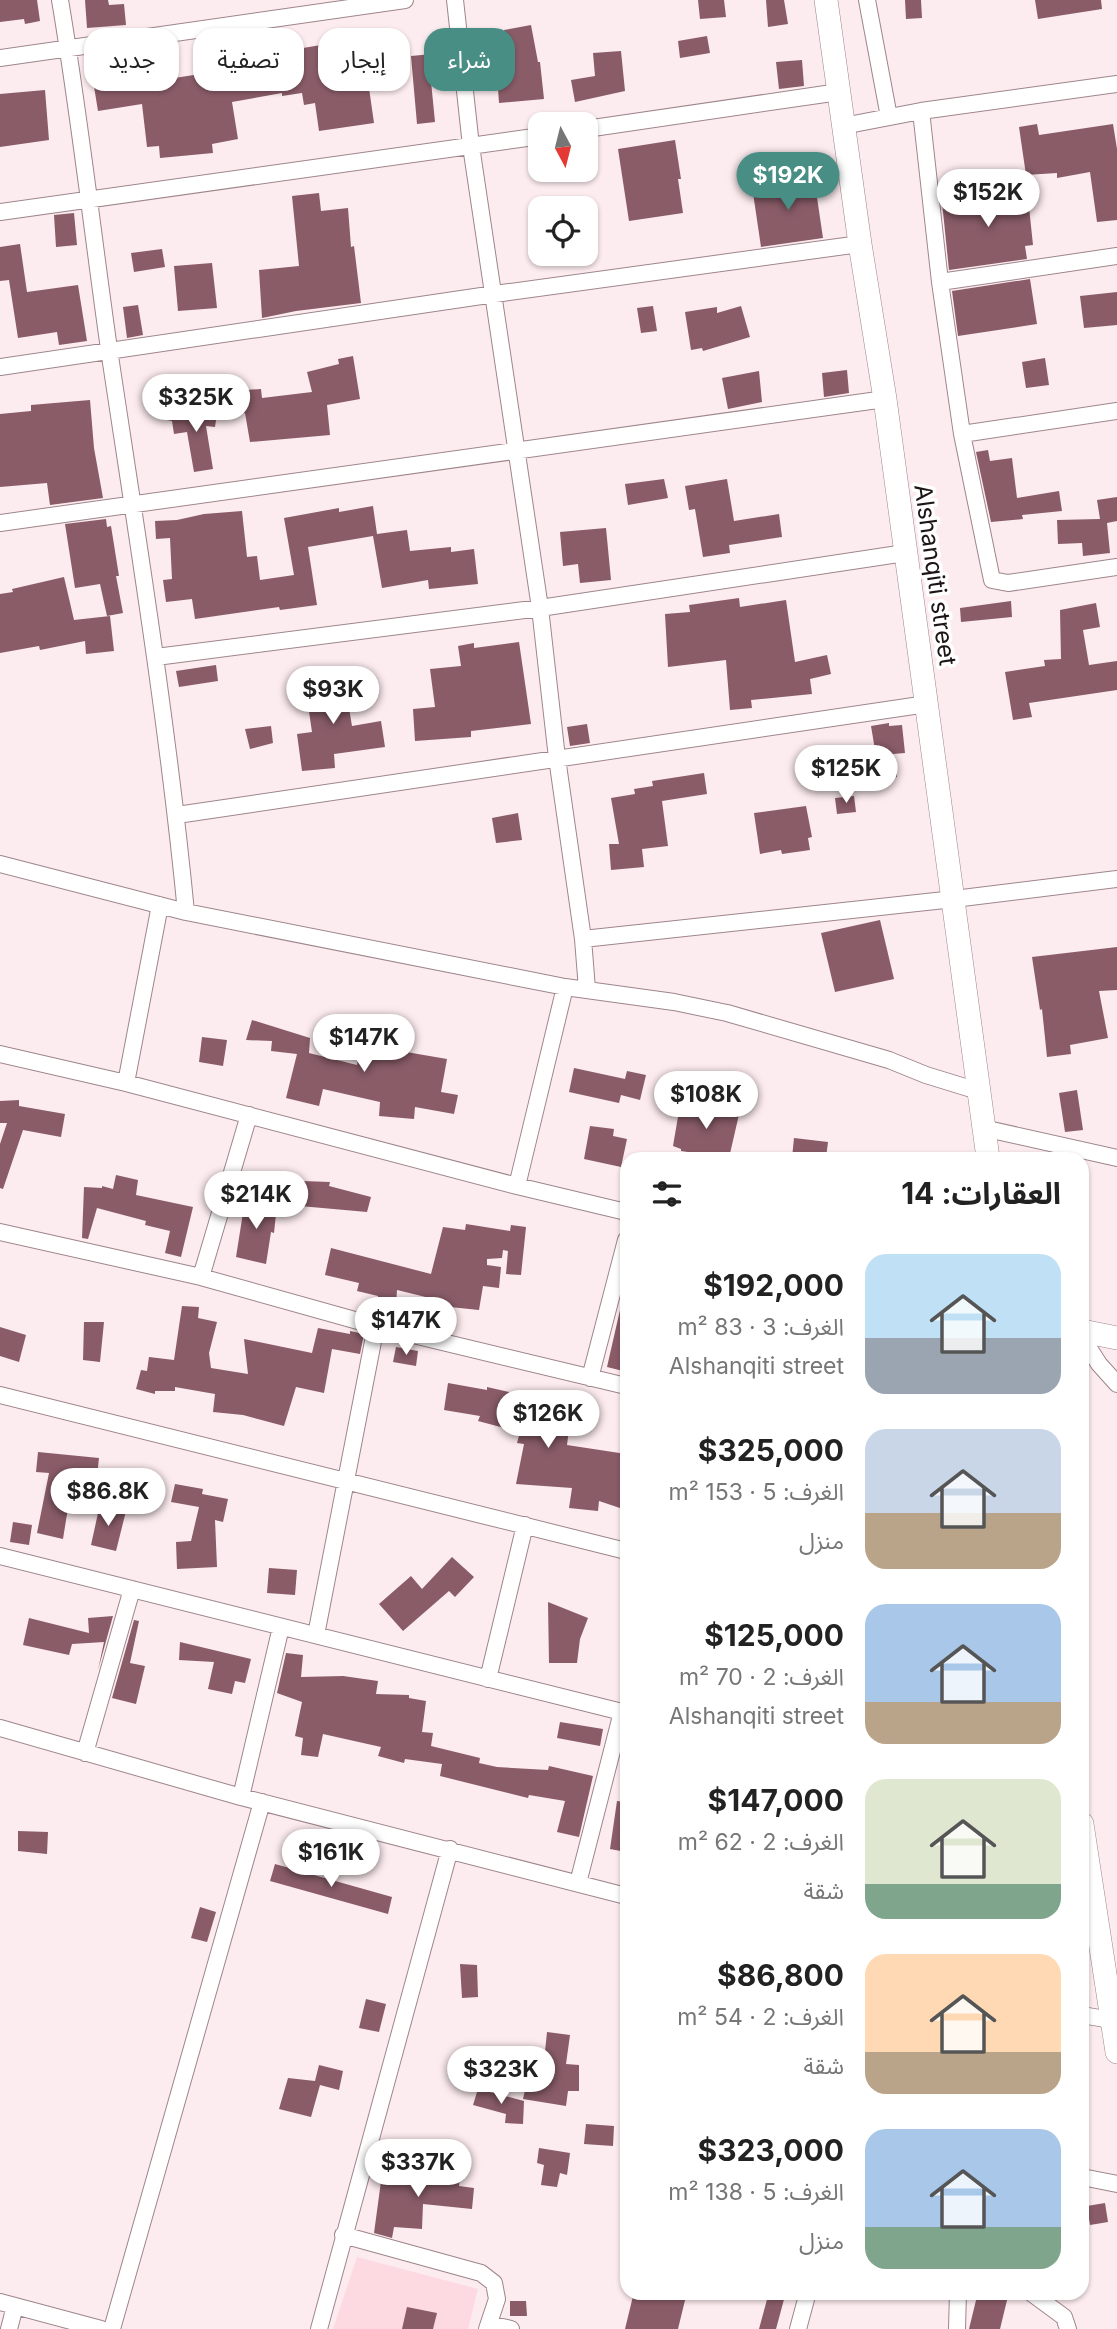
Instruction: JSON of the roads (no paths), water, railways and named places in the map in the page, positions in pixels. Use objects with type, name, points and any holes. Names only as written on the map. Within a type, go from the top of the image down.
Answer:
[{"type":"street","points":[[60,0],[156,657],[177,815],[186,912]]},
{"type":"street","points":[[0,58],[405,0]]},
{"type":"street","points":[[455,0],[471,146],[540,608],[557,758],[583,939],[587,989]]},
{"type":"street","name":"Alshanqiti street","points":[[826,0],[885,399],[987,1152]]},
{"type":"street","points":[[867,0],[889,117]]},
{"type":"street","points":[[843,126],[921,111],[1117,84]]},
{"type":"street","points":[[598,127],[839,92]]},
{"type":"street","points":[[921,111],[940,282],[962,433],[992,580],[1008,583],[1117,567]]},
{"type":"street","points":[[0,212],[528,138]]},
{"type":"street","points":[[0,367],[495,294],[860,244]]},
{"type":"street","points":[[940,282],[1117,257]]},
{"type":"street","points":[[0,523],[885,399]]},
{"type":"street","points":[[962,433],[1117,411]]},
{"type":"street","points":[[156,657],[540,608],[905,552]]},
{"type":"street","points":[[177,815],[927,704]]},
{"type":"street","points":[[0,864],[186,912],[565,987],[727,1013],[889,1060],[978,1091]]},
{"type":"street","points":[[583,939],[1117,879]]},
{"type":"street","points":[[126,1083],[160,905]]},
{"type":"street","points":[[517,1186],[565,987]]},
{"type":"street","points":[[0,1054],[126,1083],[620,1211]]},
{"type":"street","points":[[201,1277],[249,1115]]},
{"type":"street","points":[[983,1128],[1117,1158]]},
{"type":"street","points":[[0,1232],[201,1277],[376,1326],[620,1385]]},
{"type":"street","points":[[590,1378],[620,1263]]},
{"type":"street","points":[[316,1635],[376,1326]]},
{"type":"street","points":[[1089,1332],[1117,1338]]},
{"type":"street","points":[[1089,1348],[1117,1384]]},
{"type":"street","points":[[0,1395],[620,1549]]},
{"type":"street","points":[[488,1679],[525,1525]]},
{"type":"street","points":[[0,1556],[620,1712]]},
{"type":"street","points":[[85,1752],[132,1589]]},
{"type":"street","points":[[241,1797],[281,1627]]},
{"type":"street","points":[[0,1728],[241,1797],[620,1894]]},
{"type":"street","points":[[578,1883],[620,1728]]},
{"type":"street","points":[[112,2329],[262,1802]]},
{"type":"street","points":[[319,2329],[343,2235],[368,2158],[450,1849]]},
{"type":"street","points":[[1089,1877],[1117,2052]]},
{"type":"street","points":[[1089,2016],[1111,2020]]},
{"type":"street","points":[[1089,2178],[1117,2184]]},
{"type":"street","points":[[343,2235],[481,2273],[494,2283],[497,2299],[488,2326],[511,2329]]},
{"type":"street","points":[[798,2329],[806,2300]]},
{"type":"street","points":[[957,2329],[958,2300]]},
{"type":"street","points":[[1041,2300],[1064,2317],[1068,2329]]},
{"type":"street","points":[[9,2329],[8,2304],[101,2329]]}]
